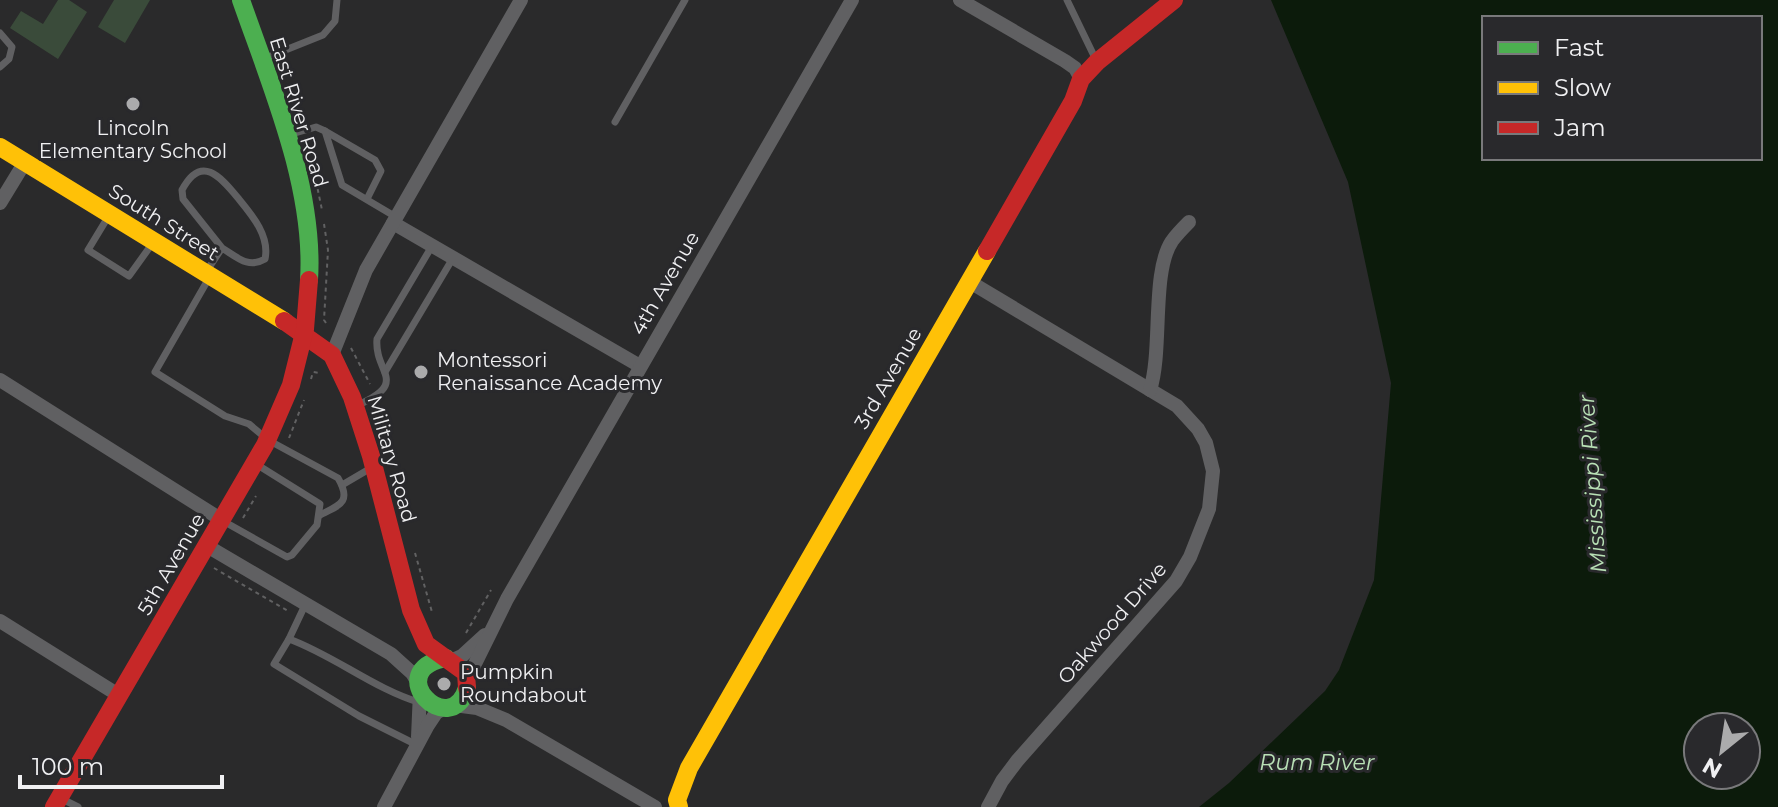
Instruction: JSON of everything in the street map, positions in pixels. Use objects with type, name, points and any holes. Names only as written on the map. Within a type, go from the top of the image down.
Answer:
[{"type":"street","name":"East River Road","points":[[241,0],[288,136],[304,206],[311,257],[306,334]]},
{"type":"street","points":[[332,355],[358,287],[521,0]]},
{"type":"street","name":"4th Avenue","points":[[468,681],[490,629],[852,0]]},
{"type":"street","points":[[960,0],[1065,61],[1075,68],[1081,79]]},
{"type":"street","name":"3rd Avenue","points":[[679,807],[677,800],[689,768],[1073,101],[1081,79],[1097,62],[1174,0]]},
{"type":"street","name":"South Street","points":[[0,147],[306,334]]},
{"type":"street","points":[[0,203],[25,162]]},
{"type":"street","points":[[394,220],[432,246],[640,366]]},
{"type":"street","points":[[1150,390],[1157,363],[1159,299],[1165,255],[1171,242],[1189,222]]},
{"type":"street","name":"Oakwood Drive","points":[[970,282],[1172,403],[1188,417],[1206,443],[1213,471],[1213,492],[1204,525],[1176,581],[1017,761],[988,807]]},
{"type":"street","name":"Military Road","points":[[306,334],[332,355],[356,406],[411,610],[425,643],[434,653],[450,659]]},
{"type":"street","name":"5th Avenue","points":[[57,802],[268,440],[292,383],[306,334]]},
{"type":"street","points":[[0,380],[222,520]]},
{"type":"street","points":[[207,546],[391,654],[412,673],[433,706],[477,708],[506,720],[655,807]]},
{"type":"street","name":"Military Road","points":[[411,610],[408,621],[419,653],[420,687]]},
{"type":"street","points":[[0,621],[120,696]]},
{"type":"street","name":"4th Avenue","points":[[450,659],[471,648],[490,629]]},
{"type":"street","points":[[417,745],[420,687],[433,660],[450,659],[463,668],[477,696],[506,720]]},
{"type":"street","points":[[384,807],[436,713],[463,699],[468,681]]},
{"type":"lane","points":[[261,59],[323,35],[335,21],[337,0]]},
{"type":"lane","points":[[615,122],[685,0]]},
{"type":"lane","points":[[1067,0],[1097,62]]},
{"type":"lane","points":[[0,33],[12,47],[9,59],[0,67]]},
{"type":"lane","points":[[288,136],[316,127],[375,160],[381,171],[367,199]]},
{"type":"lane","points":[[325,131],[342,185],[394,220]]},
{"type":"lane","points":[[207,170],[220,175],[255,218],[267,248],[265,259],[257,264],[247,264],[222,248],[183,199],[182,190],[187,179],[195,173],[207,170]]},
{"type":"lane","points":[[110,215],[88,250],[129,276],[153,241]]},
{"type":"lane","points":[[356,406],[380,396],[386,380],[376,349],[377,339],[432,246]]},
{"type":"lane","points":[[222,248],[203,293],[155,372],[225,416],[249,424],[268,440],[338,478],[345,498],[341,504],[320,515]]},
{"type":"lane","points":[[385,372],[453,258]]},
{"type":"lane","points":[[222,520],[287,557],[317,525],[320,504],[255,464]]},
{"type":"lane","points":[[342,485],[373,466]]},
{"type":"lane","points":[[306,603],[274,664],[359,716],[417,745]]},
{"type":"lane","points":[[289,639],[315,649],[386,690],[420,687]]},
{"type":"lane","points":[[57,802],[78,807]]},
{"type":"path","points":[[313,372],[325,373]]},
{"type":"path","points":[[213,567],[299,618]]},
{"type":"path","points":[[464,636],[491,590]]},
{"type":"shaded area","points":[[58,0],[69,0],[87,12],[58,59],[10,28],[21,11],[43,24]]},
{"type":"shaded area","points":[[114,0],[150,0],[125,43],[98,27]]},
{"type":"water","points":[[1271,0],[1778,0],[1778,807],[1199,807],[1229,783],[1325,691],[1339,670],[1374,580],[1391,383],[1348,182]]},
{"type":"traffic: fast","points":[[241,0],[277,102],[298,174],[309,245],[309,280]]},
{"type":"traffic: fast","points":[[446,658],[427,665],[419,676],[419,687],[425,698],[435,706],[447,708],[459,703],[467,688]]},
{"type":"traffic: slow","points":[[0,147],[284,321]]},
{"type":"traffic: slow","points":[[679,807],[677,800],[689,768],[987,251]]},
{"type":"traffic: jam","points":[[987,251],[1073,101],[1081,79],[1097,62],[1174,0]]},
{"type":"traffic: jam","points":[[54,807],[265,445],[291,385],[305,329],[309,280]]},
{"type":"traffic: jam","points":[[284,321],[332,355],[352,397],[371,456],[411,610],[426,644],[466,673],[467,688]]},
{"type":"place","name":"Lincoln Elementary School","points":[[133,104]]},
{"type":"place","name":"Montessori Renaissance Academy","points":[[421,372]]},
{"type":"place","name":"Pumpkin Roundabout","points":[[444,684]]},
{"type":"water label","name":"Mississippi River","points":[[1592,484]]},
{"type":"water label","name":"Rum River","points":[[1317,762]]}]
